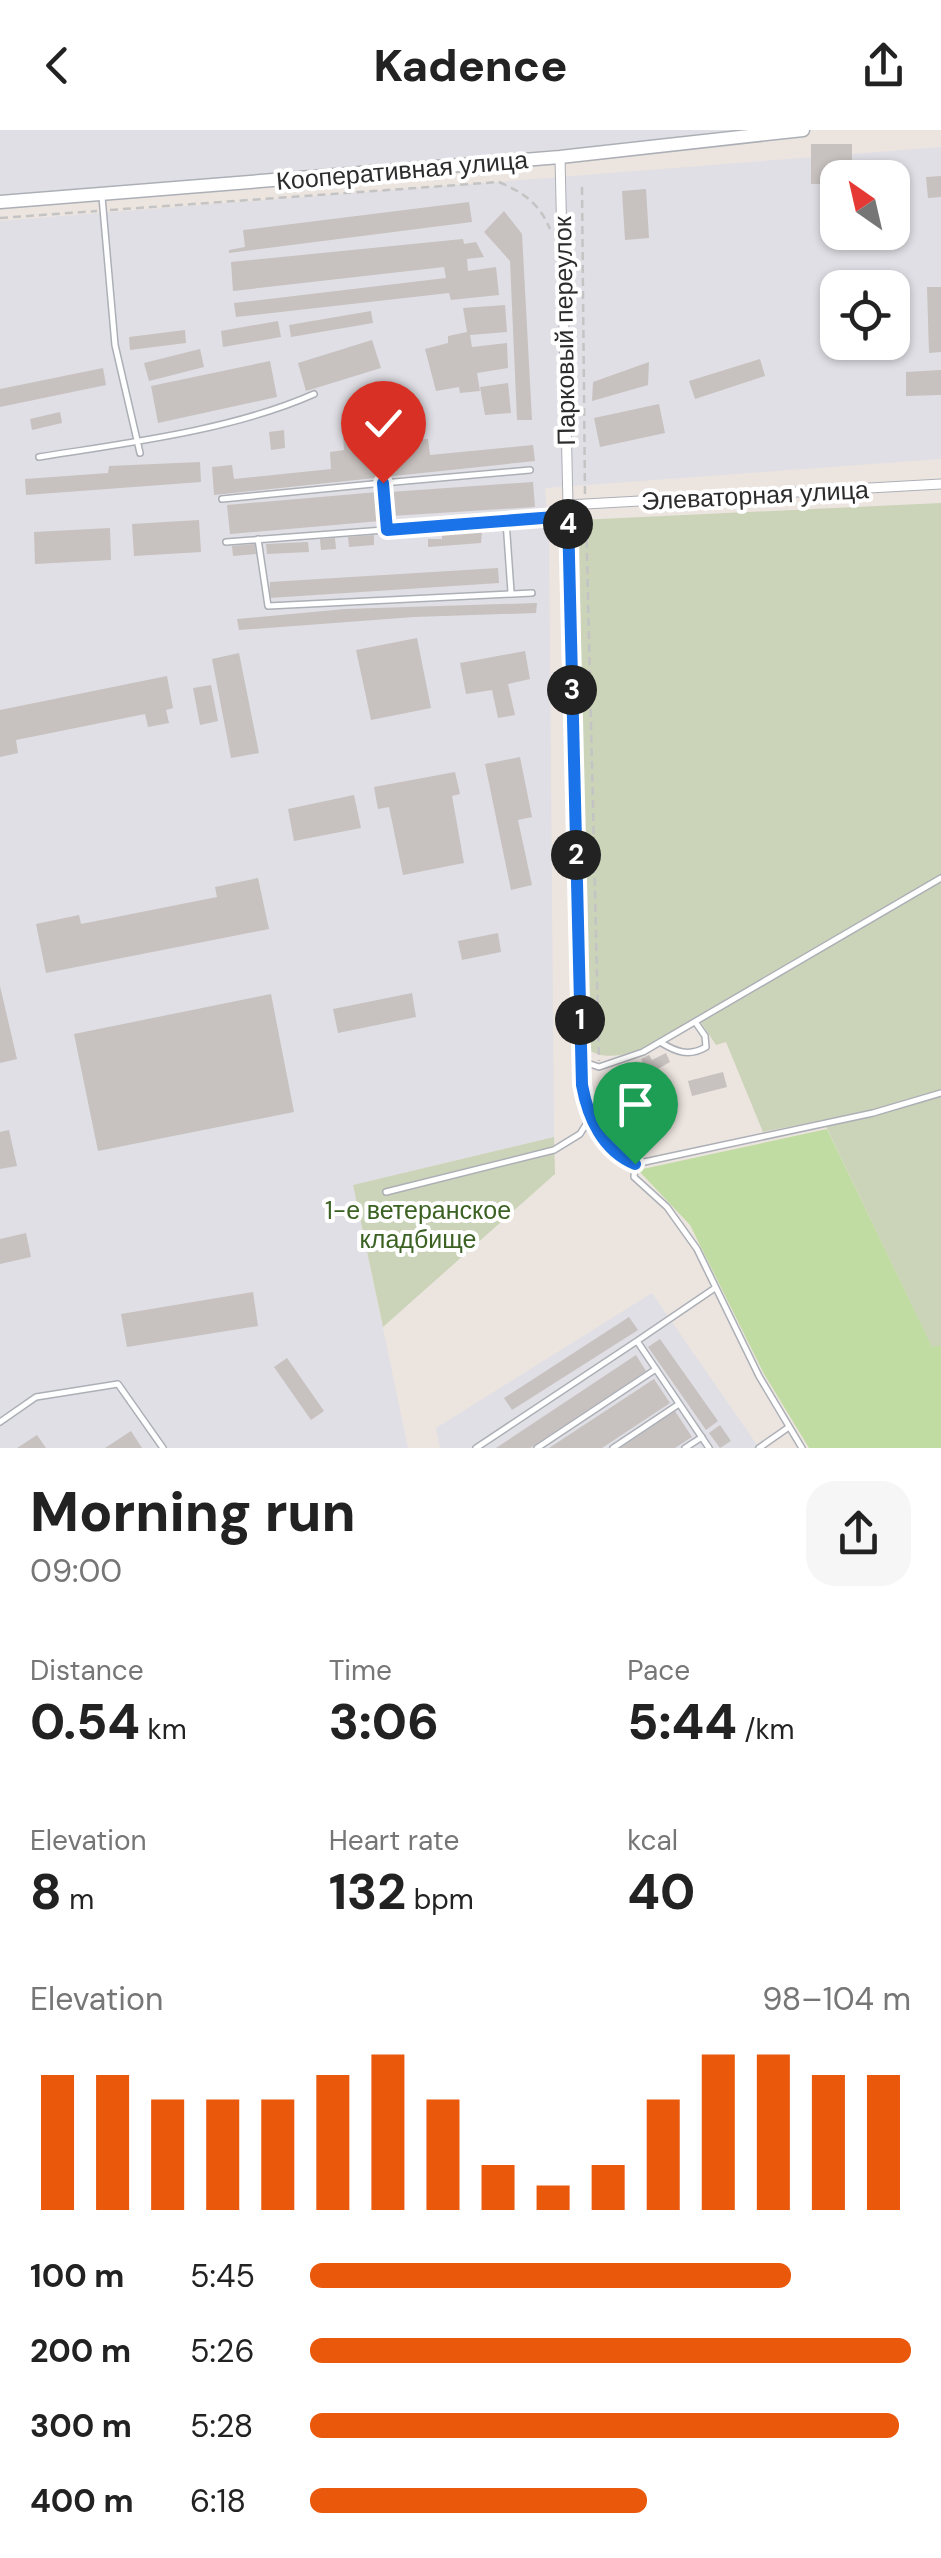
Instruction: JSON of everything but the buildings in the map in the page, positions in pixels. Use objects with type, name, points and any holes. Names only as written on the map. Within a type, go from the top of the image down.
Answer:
[{"type":"main road","name":"Кооперативная улица","points":[[0,202],[560,157],[803,130]]},
{"type":"street","name":"Парковый переулок","points":[[560,157],[568,511]]},
{"type":"street","name":"Элеваторная улица","points":[[568,511],[586,504],[941,484]]},
{"type":"lane","points":[[101,194],[115,345],[140,453]]},
{"type":"lane","points":[[39,456],[137,441],[282,408],[314,394]]},
{"type":"lane","points":[[222,499],[530,470]]},
{"type":"lane","points":[[383,483],[387,530]]},
{"type":"lane","points":[[226,542],[506,521],[568,511],[582,1085],[590,1118],[608,1145],[635,1164],[873,1113],[941,1093]]},
{"type":"lane","points":[[506,521],[512,594]]},
{"type":"lane","points":[[258,540],[268,606],[532,593]]},
{"type":"lane","points":[[581,1061],[599,1067],[643,1052],[941,878]]},
{"type":"lane","points":[[660,1042],[674,1052],[696,1053],[706,1047],[696,1023]]},
{"type":"lane","points":[[386,1192],[554,1150],[580,1134],[590,1118]]},
{"type":"lane","points":[[635,1164],[634,1177],[683,1226],[759,1376],[802,1448]]},
{"type":"lane","points":[[476,1448],[715,1288]]},
{"type":"lane","points":[[637,1341],[709,1448]]},
{"type":"lane","points":[[537,1448],[656,1370]]},
{"type":"lane","points":[[0,1422],[36,1396],[118,1384],[163,1448]]},
{"type":"lane","points":[[612,1448],[680,1404]]},
{"type":"lane","points":[[758,1448],[790,1427]]},
{"type":"lane","points":[[686,1448],[702,1437]]},
{"type":"path","points":[[0,218],[498,182],[527,194],[545,216],[553,235],[582,232]]},
{"type":"path","points":[[582,187],[599,1067]]},
{"type":"shaded area","points":[[0,130],[791,130],[0,196]]},
{"type":"shaded area","points":[[941,147],[941,459],[545,488],[549,537],[554,1137],[353,1185],[408,1448],[0,1448],[0,221]]},
{"type":"shaded area","points":[[652,1293],[759,1448],[440,1448],[436,1428]]},
{"type":"green space","points":[[941,503],[941,1346],[932,1347],[823,1120],[763,1132],[726,1042],[716,1045],[698,1018],[629,1053],[600,1055],[587,1049],[579,520]]},
{"type":"green space","points":[[827,1129],[932,1346],[941,1346],[941,1448],[809,1448],[764,1374],[690,1225],[638,1170]]},
{"type":"green space","name":"1-е ветеранское кладбище","points":[[554,1137],[555,1174],[383,1327],[353,1185]]},
{"type":"route","points":[[383,483],[387,530],[568,516],[582,1085],[590,1118],[608,1145],[635,1164]]}]
